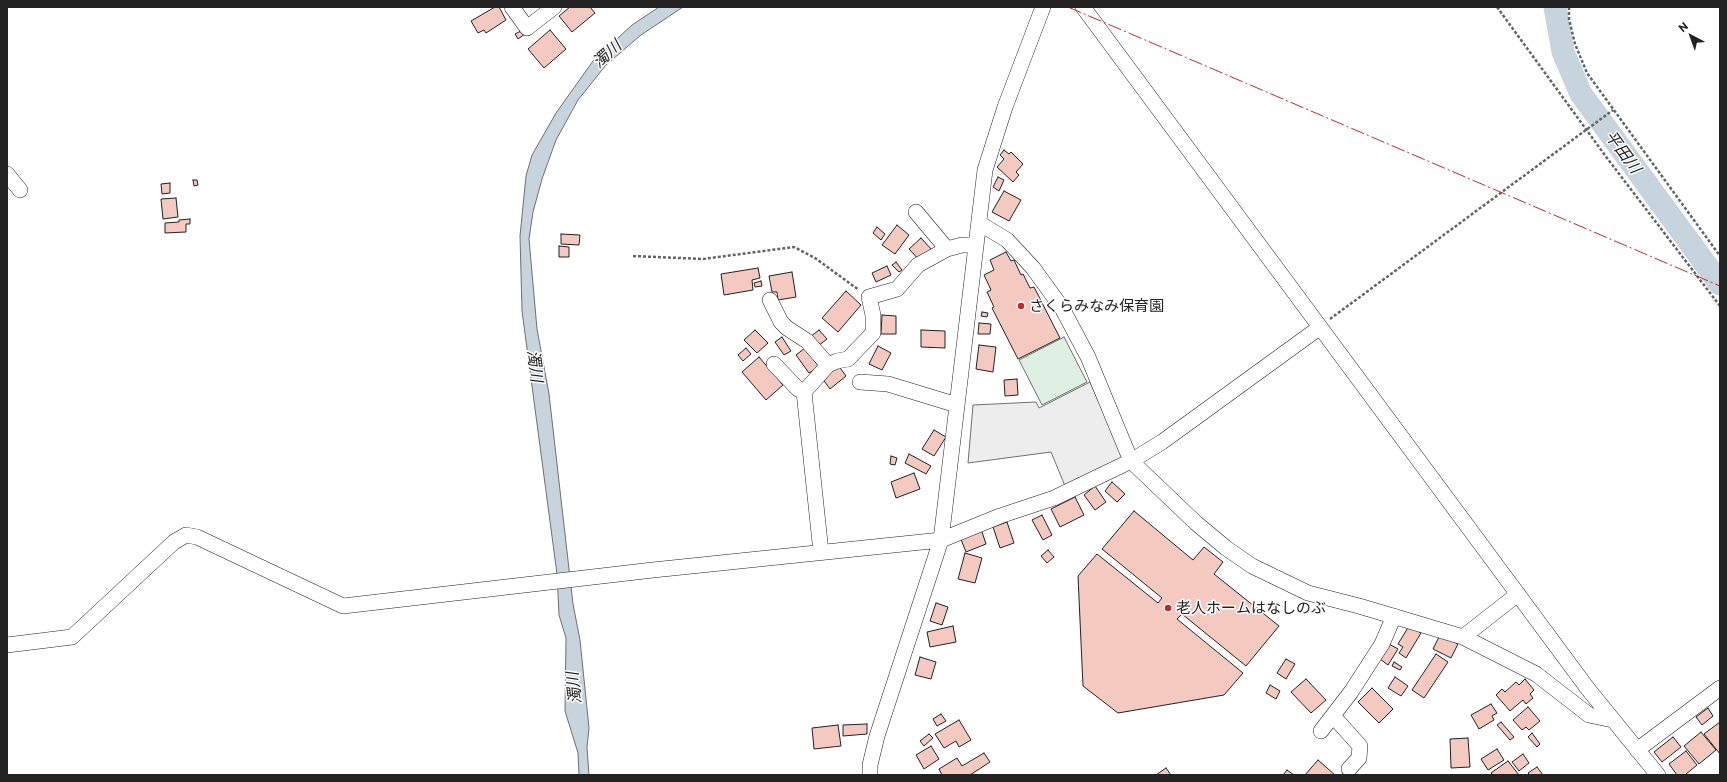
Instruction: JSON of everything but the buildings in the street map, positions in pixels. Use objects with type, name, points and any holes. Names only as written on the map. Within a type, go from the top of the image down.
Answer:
[{"type":"street","points":[[512,7],[527,28],[554,7]]},
{"type":"street","points":[[870,775],[870,765],[877,736],[941,540],[979,223],[981,195],[987,162],[1043,7]]},
{"type":"street","points":[[1083,7],[1319,328],[1518,594],[1613,720],[1658,775]]},
{"type":"street","points":[[7,174],[20,190]]},
{"type":"street","points":[[916,212],[947,249]]},
{"type":"street","points":[[979,223],[1007,240],[1033,268],[1062,308],[1088,357],[1131,461],[1196,523],[1226,548],[1252,566],[1308,593],[1394,616],[1463,637],[1536,674],[1589,715],[1613,720]]},
{"type":"street","points":[[821,552],[804,392],[828,365],[837,361],[848,359],[873,333],[873,315],[869,297],[897,289],[918,265],[947,249],[962,245],[976,245]]},
{"type":"street","points":[[770,300],[787,328],[807,340],[828,365]]},
{"type":"street","points":[[7,645],[72,637],[174,542],[186,535],[198,537],[343,606],[534,583],[941,540],[1000,516],[1054,498],[1131,461],[1162,442],[1319,328]]},
{"type":"street","points":[[774,364],[798,389],[804,392]]},
{"type":"street","points":[[860,382],[888,384],[957,405]]},
{"type":"street","points":[[1463,637],[1518,594]]},
{"type":"street","points":[[1321,731],[1334,717],[1382,644],[1394,616]]},
{"type":"street","points":[[1637,750],[1720,688]]},
{"type":"street","points":[[1334,717],[1360,746],[1359,758],[1348,769]]},
{"type":"path","points":[[1497,7],[1720,306]]},
{"type":"path","points":[[1568,7],[1574,44],[1587,73],[1720,256]]},
{"type":"path","points":[[1319,328],[1364,292],[1613,110]]},
{"type":"path","points":[[633,256],[703,259],[794,247],[815,258],[869,297]]},
{"type":"green space","points":[[1064,337],[1087,382],[1042,405],[1019,360]]},
{"type":"shaded area","points":[[1090,382],[1124,458],[1065,486],[1051,452],[968,463],[973,405],[1036,402],[1039,408]]},
{"type":"water","name":"濁川","points":[[659,7],[683,7],[641,35],[606,65],[578,100],[556,140],[542,179],[533,212],[529,239],[537,329],[549,394],[573,604],[580,640],[589,728],[587,747],[589,775],[579,775],[578,753],[565,711],[566,638],[559,615],[557,574],[522,311],[520,236],[526,176],[532,155],[556,113],[593,61],[632,25]]},
{"type":"waterway","name":"平田川","points":[[1555,7],[1563,52],[1581,94],[1720,284]]},
{"type":"power","points":[[1068,7],[1720,286]]},
{"type":"place","name":"さくらみなみ保育園","points":[[1021,306]]},
{"type":"place","name":"老人ホームはなしのぶ","points":[[1168,608]]}]
